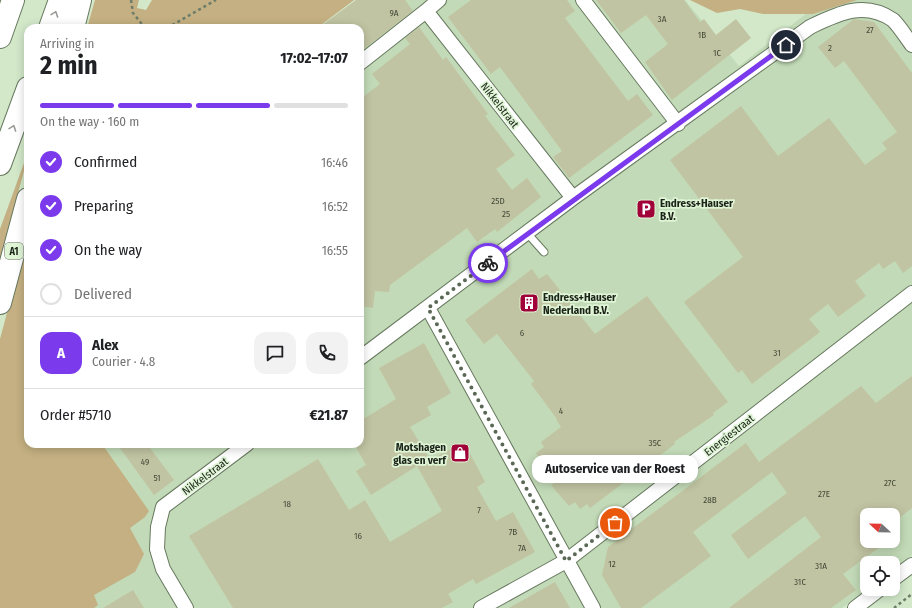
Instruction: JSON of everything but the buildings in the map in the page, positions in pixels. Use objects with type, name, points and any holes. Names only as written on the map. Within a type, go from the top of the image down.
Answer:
[{"type":"highway","points":[[0,37],[13,0]]},
{"type":"highway","points":[[51,24],[60,0]]},
{"type":"highway","points":[[74,24],[80,0]]},
{"type":"highway","points":[[0,164],[24,99]]},
{"type":"highway","name":"A1","points":[[0,303],[24,214]]},
{"type":"street","points":[[364,60],[439,0]]},
{"type":"street","points":[[584,0],[678,124]]},
{"type":"street","points":[[364,355],[573,198],[678,124],[810,27],[849,9],[872,8],[893,20],[912,45]]},
{"type":"street","name":"Nikkelstraat","points":[[426,11],[573,198]]},
{"type":"street","name":"Energiestraat","points":[[481,608],[566,561],[912,293]]},
{"type":"street","points":[[428,308],[593,608]]},
{"type":"street","name":"Nikkelstraat","points":[[186,608],[163,569],[157,549],[158,527],[163,507],[242,448]]},
{"type":"street","points":[[900,574],[912,565]]},
{"type":"street","points":[[855,608],[871,596]]},
{"type":"lane","points":[[527,233],[544,252]]},
{"type":"path","points":[[131,0],[133,13],[142,24]]},
{"type":"path","points":[[174,24],[216,0]]},
{"type":"path","points":[[894,608],[912,594]]},
{"type":"shaded area","points":[[95,0],[139,0],[137,8],[146,10],[152,0],[354,0],[322,24],[88,24]]},
{"type":"shaded area","points":[[371,0],[685,0],[739,66],[807,13],[843,0],[912,0],[912,555],[900,564],[900,556],[860,556],[860,595],[842,608],[0,608],[27,448],[364,448],[364,24],[323,24]]},
{"type":"shaded area","points":[[690,0],[857,0],[813,14],[763,14],[740,9],[717,13]]},
{"type":"shaded area","points":[[24,163],[24,171],[0,260],[0,229]]},
{"type":"shaded area","points":[[24,250],[24,448],[105,448],[149,511],[145,517],[130,528],[144,554],[135,572],[94,595],[98,605],[94,608],[0,608],[0,339]]},
{"type":"way so far","points":[[488,263],[428,308],[566,561],[615,523]]},
{"type":"place","name":"Endress+Hauser B.V.","points":[[646,209]]},
{"type":"place","name":"Endress+Hauser Nederland B.V.","points":[[529,303]]},
{"type":"place","name":"Motshagen glas en verf","points":[[460,453]]},
{"type":"place","name":"Autoservice van der Roest","points":[[615,523]]},
{"type":"route","points":[[488,263],[573,198],[786,45]]}]
